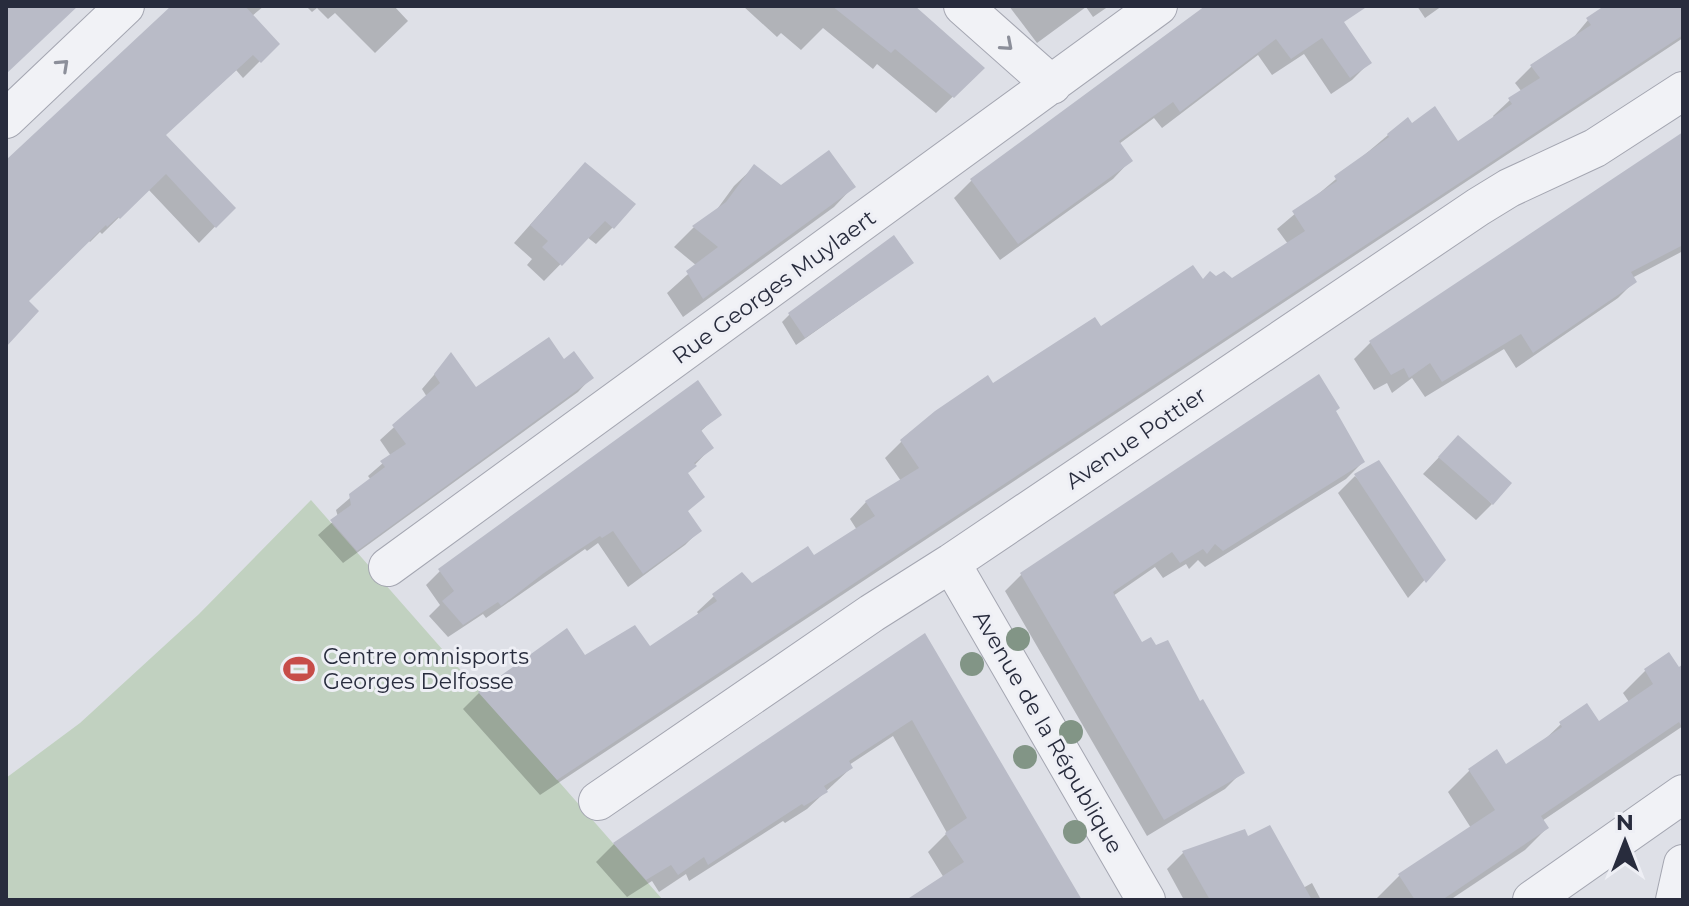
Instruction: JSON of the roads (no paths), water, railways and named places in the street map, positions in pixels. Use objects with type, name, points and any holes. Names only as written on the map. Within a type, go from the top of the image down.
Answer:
[{"type":"street","points":[[6,119],[125,6]]},
{"type":"street","points":[[963,6],[1052,85]]},
{"type":"street","name":"Rue Georges Muylaert","points":[[388,567],[1158,6]]},
{"type":"street","name":"Avenue Pottier","points":[[598,801],[872,613],[951,563],[1478,207],[1509,188],[1595,148],[1683,91]]},
{"type":"street","name":"Avenue de la République","points":[[951,563],[1146,900]]},
{"type":"street","points":[[1532,900],[1683,794]]},
{"type":"street","points":[[1675,900],[1683,864]]},
{"type":"place","name":"Centre omnisports Georges Delfosse","points":[[299,669]]}]
